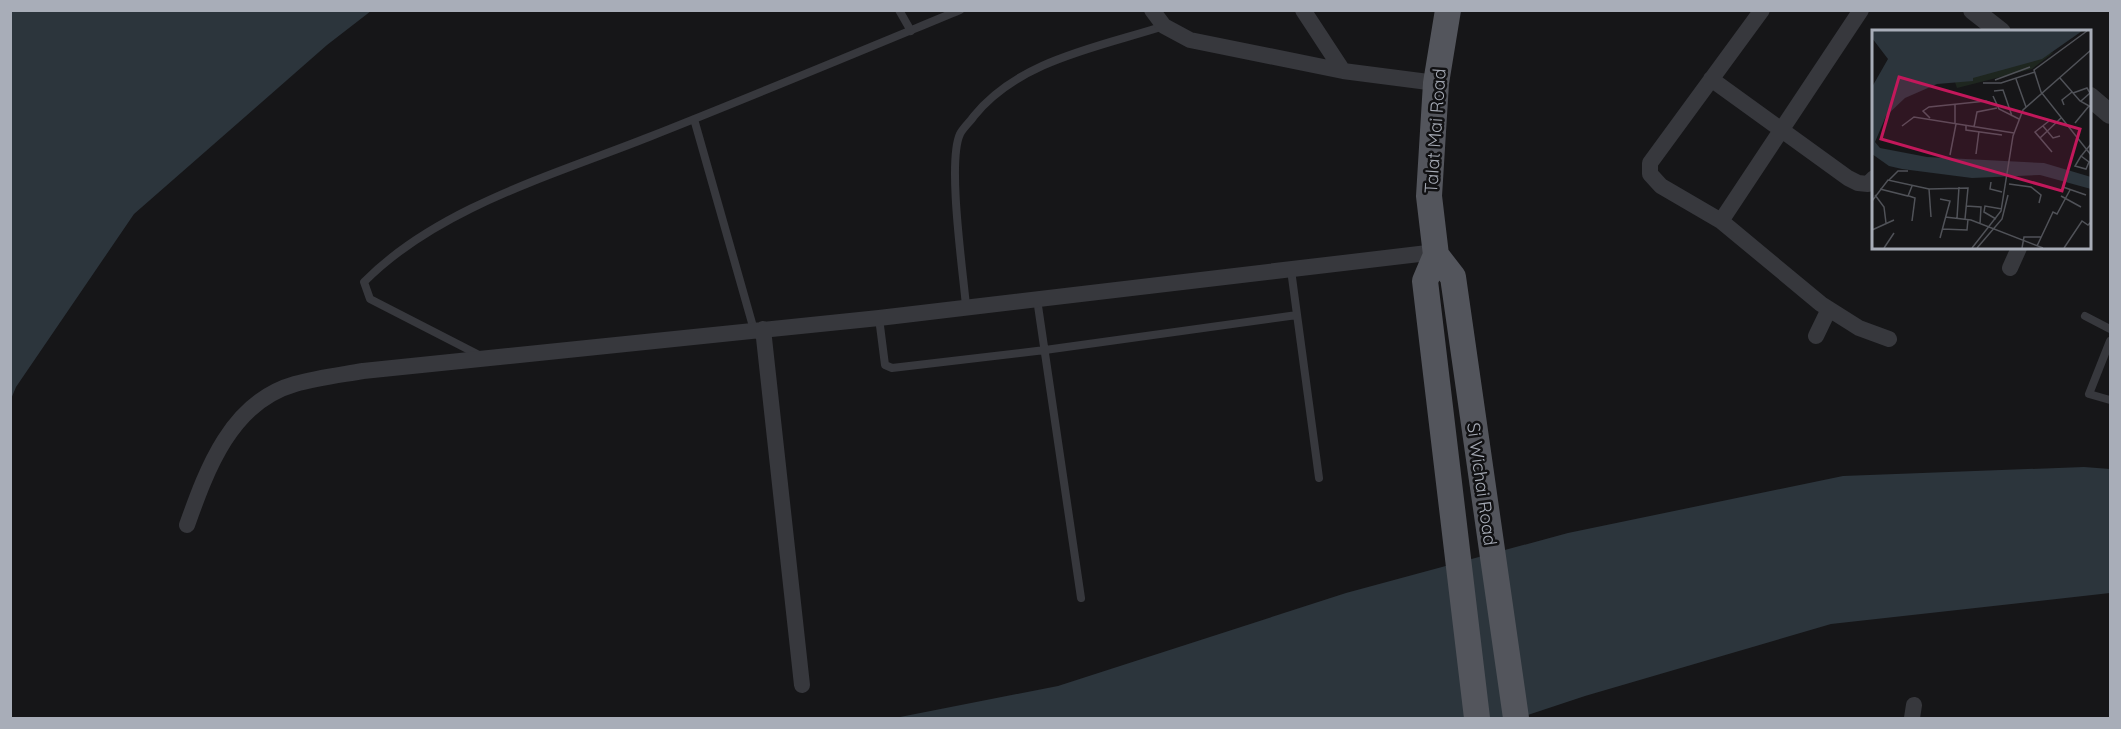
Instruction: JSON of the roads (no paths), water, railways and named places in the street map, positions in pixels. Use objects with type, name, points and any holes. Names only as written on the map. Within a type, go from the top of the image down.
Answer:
[{"type":"main road","name":"Talat Mai Road","points":[[1436,253],[1429,196],[1436,83],[1448,10]]},
{"type":"main road","name":"Si Wichai Road","points":[[1436,253],[1453,277],[1516,718]]},
{"type":"main road","name":"Si Wichai Road","points":[[1436,253],[1425,281],[1447,486],[1477,718]]},
{"type":"street","points":[[1152,10],[1164,26],[1190,40],[1343,71],[1436,83]]},
{"type":"street","points":[[1303,10],[1343,71]]},
{"type":"street","points":[[1762,10],[1650,163],[1650,174],[1661,186],[1721,221],[1829,309],[1859,328],[1889,339]]},
{"type":"street","points":[[1721,221],[1861,10]]},
{"type":"street","points":[[1973,10],[1998,30]]},
{"type":"street","points":[[1711,79],[1848,178],[1858,183],[1868,184],[1872,180]]},
{"type":"street","points":[[2091,99],[2110,112]]},
{"type":"street","points":[[2010,268],[2019,249]]},
{"type":"street","points":[[187,525],[205,474],[229,430],[262,399],[293,384],[363,371],[879,318],[966,306],[1436,253]]},
{"type":"street","points":[[1816,336],[1829,309]]},
{"type":"street","points":[[758,329],[802,685]]},
{"type":"lane","points":[[899,10],[911,31]]},
{"type":"lane","points":[[484,358],[370,298],[364,282],[387,259],[419,235],[498,197],[960,10]]},
{"type":"lane","points":[[966,306],[955,158],[960,134],[982,106],[1024,74],[1056,60],[1164,26]]},
{"type":"lane","points":[[693,119],[758,329]]},
{"type":"lane","points":[[1291,270],[1319,478]]},
{"type":"lane","points":[[1037,298],[1081,598]]},
{"type":"lane","points":[[879,318],[885,365],[892,368],[1045,350],[1297,315]]},
{"type":"lane","points":[[2085,316],[2110,329]]},
{"type":"lane","points":[[2110,341],[2089,394],[2110,400]]}]
